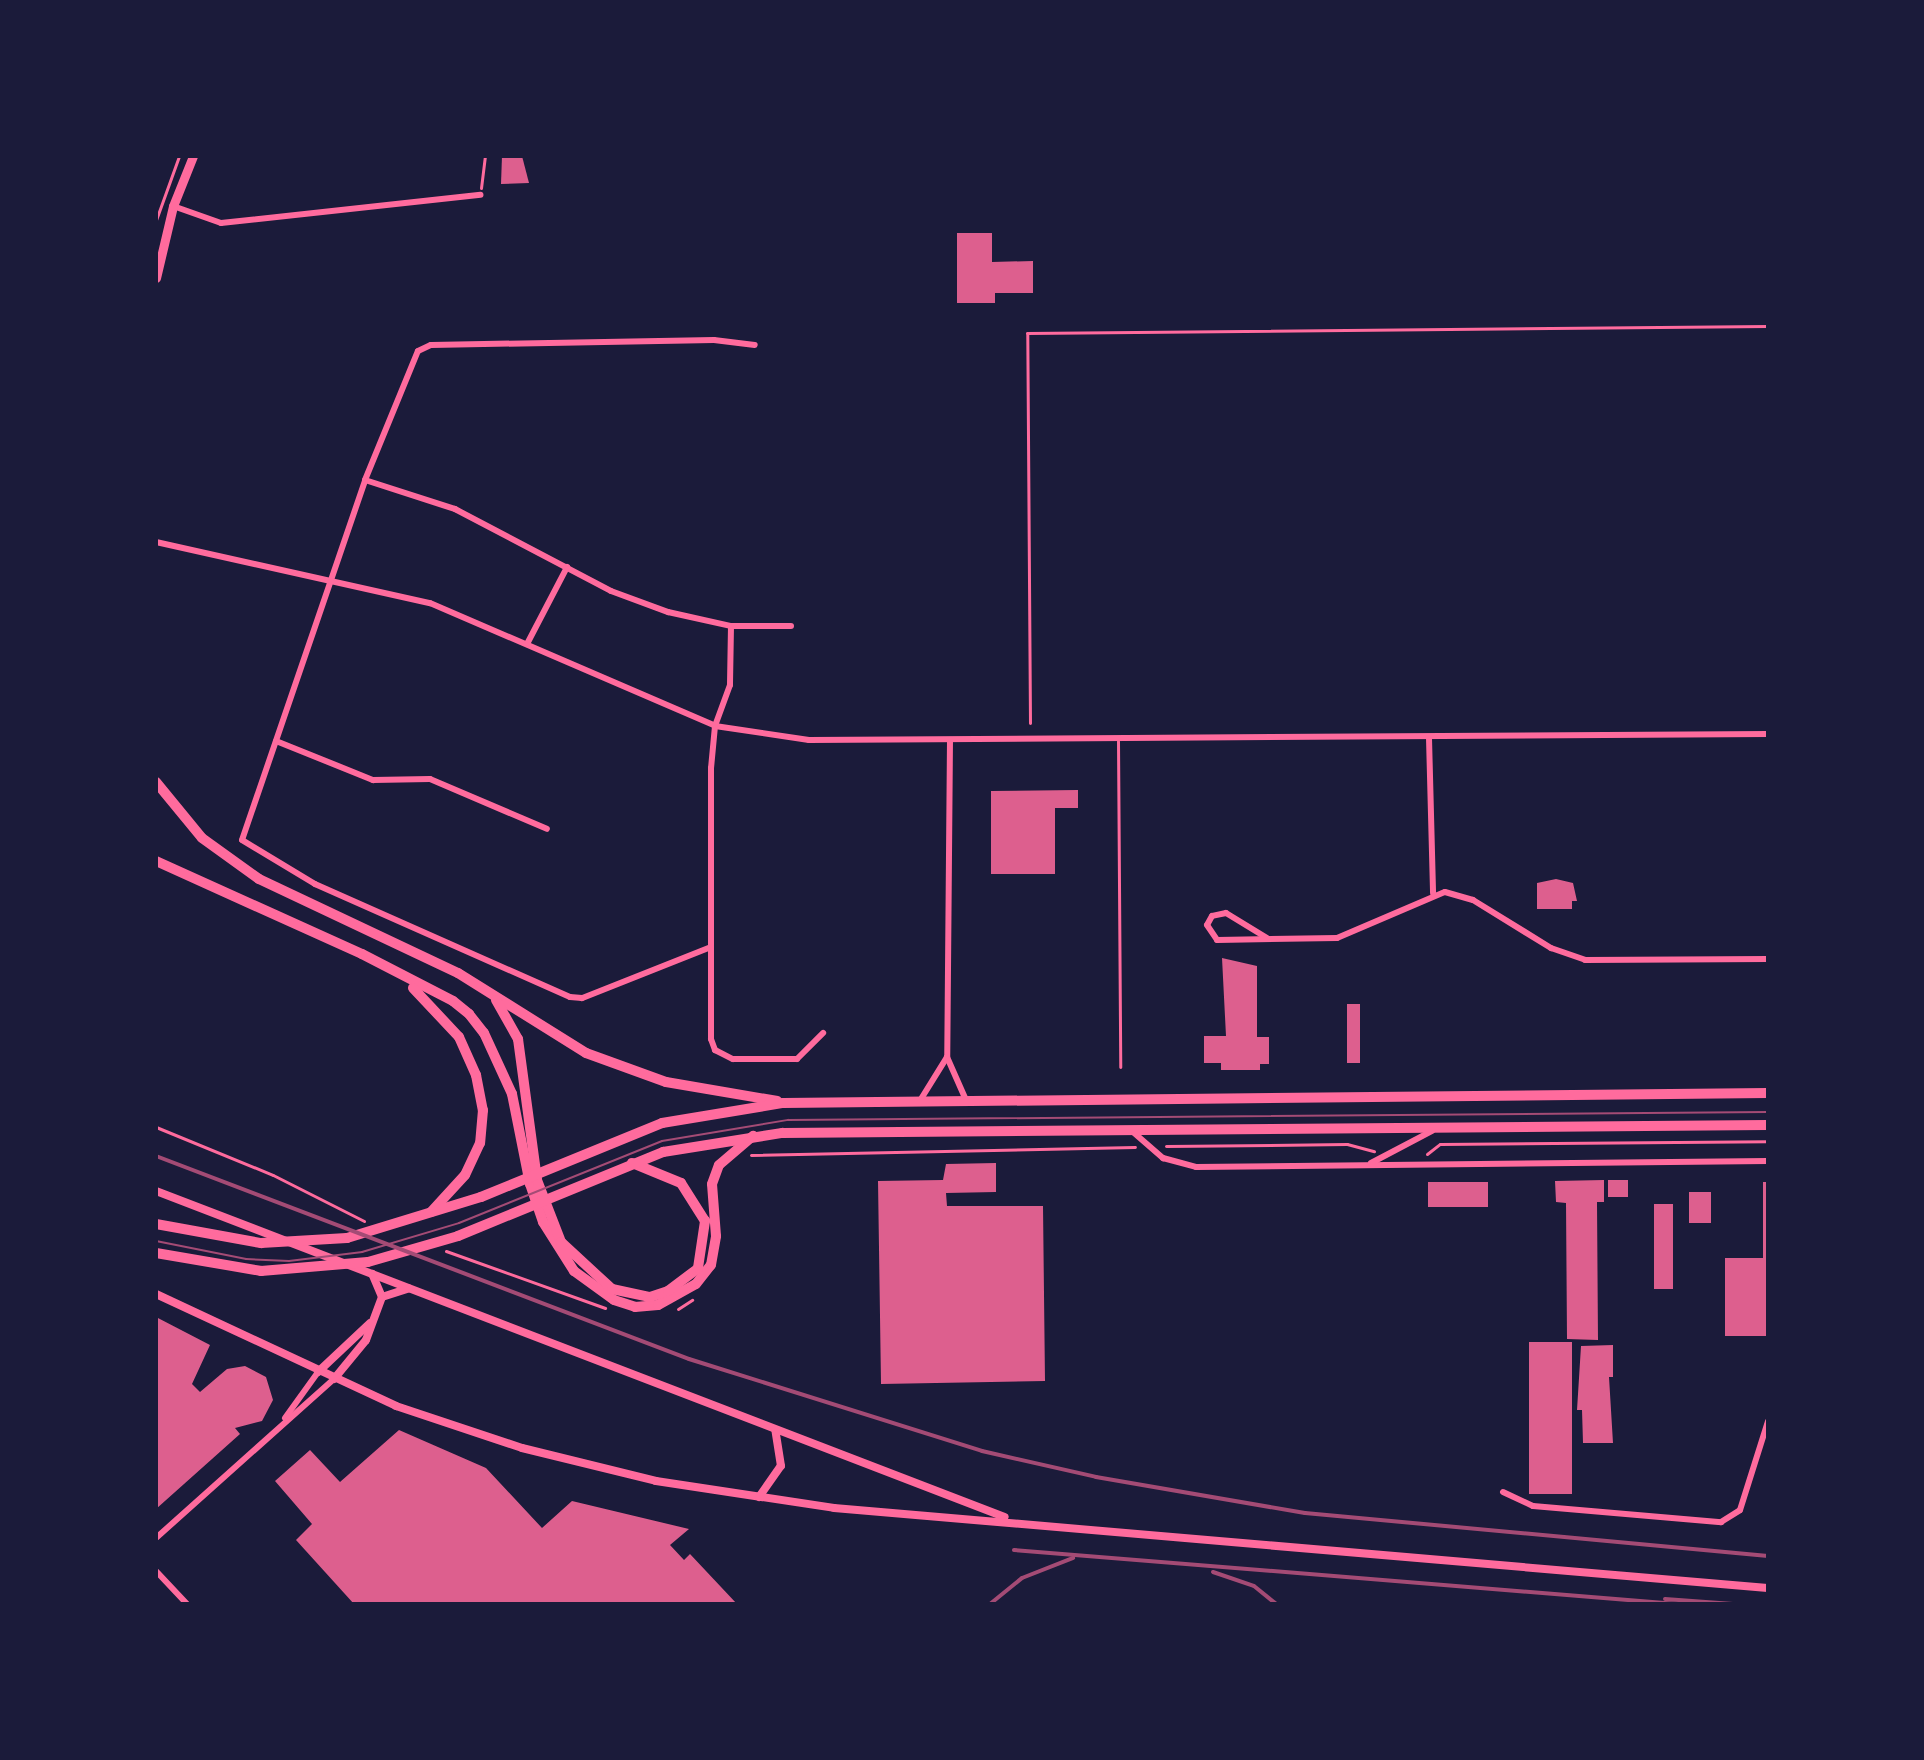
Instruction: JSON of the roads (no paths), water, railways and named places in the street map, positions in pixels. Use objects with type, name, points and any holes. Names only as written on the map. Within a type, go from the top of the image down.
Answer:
[{"type":"main road","points":[[156,278],[173,206],[193,156]]},
{"type":"main road","points":[[156,782],[202,838],[248,872],[425,956],[621,1070],[783,1103]]},
{"type":"main road","points":[[156,861],[362,954],[402,979],[453,1001],[484,1033],[512,1094],[530,1184],[543,1222],[574,1271],[614,1300],[635,1307],[658,1305],[696,1284],[711,1265],[716,1236],[712,1184],[719,1165],[754,1135]]},
{"type":"main road","points":[[402,979],[459,1037],[476,1075],[483,1110],[480,1143],[465,1175],[421,1218]]},
{"type":"main road","points":[[492,995],[518,1039],[537,1180],[561,1242],[612,1289],[650,1297],[668,1291],[698,1268],[705,1221],[681,1183],[632,1163]]},
{"type":"main road","points":[[156,1224],[239,1241],[313,1242],[421,1218],[662,1123],[783,1103],[921,1099],[1768,1093]]},
{"type":"main road","points":[[156,1253],[218,1267],[313,1270],[368,1262],[458,1236],[632,1163],[691,1145],[754,1135],[1768,1125]]},
{"type":"street","points":[[173,206],[221,223],[480,195]]},
{"type":"street","points":[[711,947],[582,998],[570,997],[315,884],[242,840],[365,480],[412,358],[431,345],[714,340],[755,345]]},
{"type":"street","points":[[365,480],[455,509],[611,591],[731,626],[791,626]]},
{"type":"street","points":[[156,542],[332,577],[430,603],[715,726],[842,742],[1768,734]]},
{"type":"street","points":[[527,644],[567,567]]},
{"type":"street","points":[[731,626],[730,685],[715,726],[711,1039],[724,1057],[797,1059],[823,1033]]},
{"type":"street","points":[[1429,738],[1433,893]]},
{"type":"street","points":[[950,740],[947,1057],[966,1100]]},
{"type":"street","points":[[276,741],[373,780],[430,779],[547,829]]},
{"type":"street","points":[[1267,938],[1226,913],[1212,916],[1207,925],[1217,940],[1353,935],[1433,893],[1473,900],[1551,948],[1585,960],[1768,959]]},
{"type":"street","points":[[921,1099],[947,1057]]},
{"type":"street","points":[[1368,1165],[1437,1128]]},
{"type":"street","points":[[1133,1132],[1163,1158],[1196,1167],[1768,1161]]},
{"type":"street","points":[[156,1191],[1013,1520]]},
{"type":"street","points":[[371,1273],[382,1297]]},
{"type":"street","points":[[156,1538],[354,1360],[382,1297],[409,1288]]},
{"type":"street","points":[[156,1294],[396,1406],[522,1448],[656,1481],[759,1497],[956,1520],[1013,1520],[1143,1536],[1768,1588]]},
{"type":"street","points":[[280,1425],[318,1372],[371,1322]]},
{"type":"street","points":[[1503,1492],[1533,1506],[1721,1522],[1740,1510],[1768,1421]]},
{"type":"street","points":[[759,1497],[781,1466],[775,1430]]},
{"type":"street","points":[[956,1520],[960,1501]]},
{"type":"street","points":[[156,1571],[187,1604]]},
{"type":"lane","points":[[1118,741],[1120,1067]]},
{"type":"tram line","points":[[156,1241],[246,1259],[289,1261],[362,1252],[459,1223],[662,1141],[788,1120],[1768,1112]]},
{"type":"railway","points":[[156,1156],[689,1359],[982,1451],[1096,1477],[1305,1513],[1768,1556]]},
{"type":"railway","points":[[1014,1550],[1677,1604]]},
{"type":"railway","points":[[990,1604],[1022,1578],[1073,1558]]},
{"type":"railway","points":[[1213,1572],[1254,1586],[1276,1604]]},
{"type":"railway","points":[[1665,1599],[1733,1604]]}]
